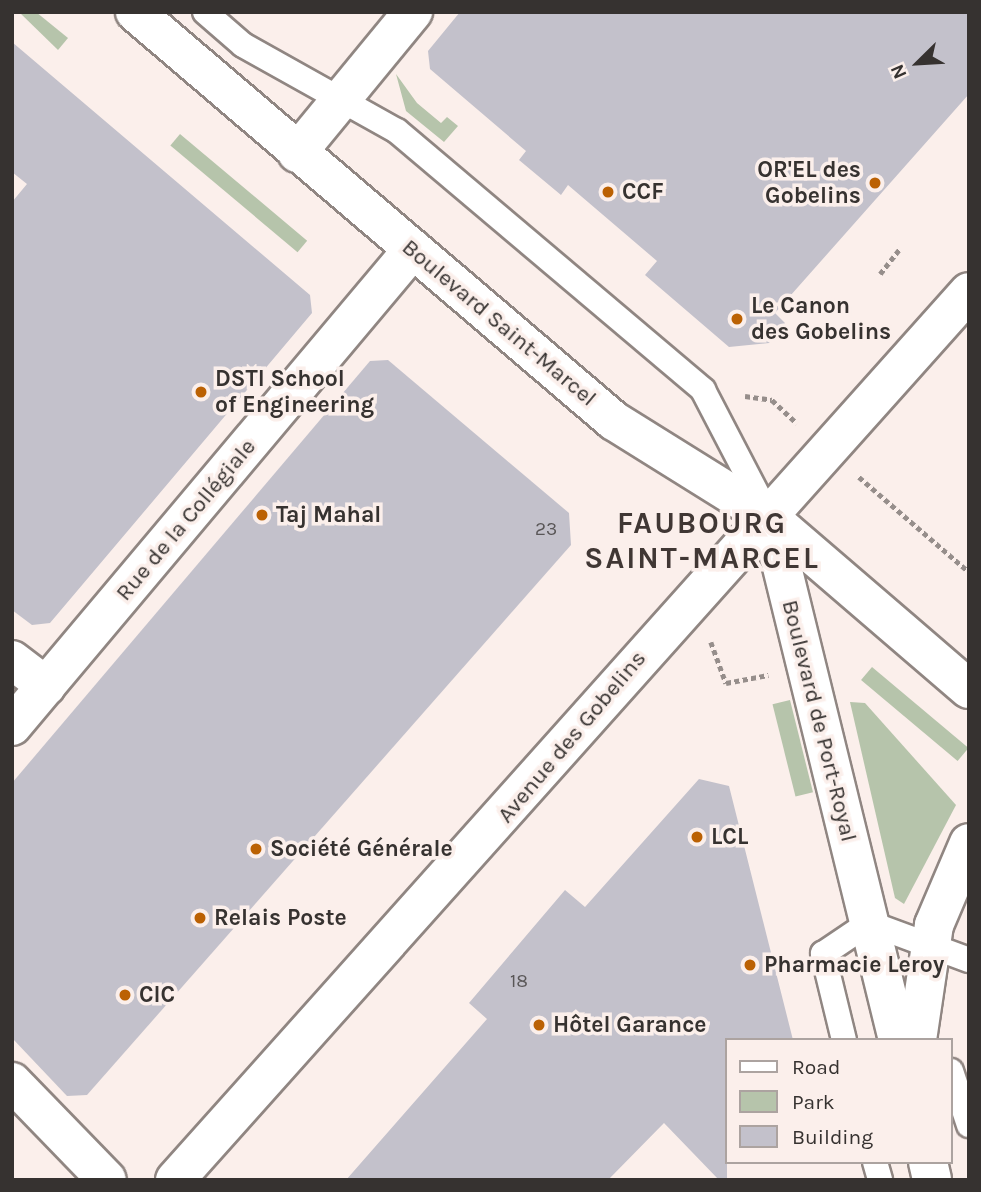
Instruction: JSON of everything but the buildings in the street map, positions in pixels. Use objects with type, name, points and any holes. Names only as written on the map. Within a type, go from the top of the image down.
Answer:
[{"type":"main road","name":"Boulevard Saint-Marcel","points":[[135,12],[614,421],[769,518],[969,689]]},
{"type":"main road","points":[[298,153],[413,12]]},
{"type":"main road","name":"Rue de la Collégiale","points":[[12,726],[413,249]]},
{"type":"main road","name":"Avenue des Gobelins","points":[[175,1180],[520,800],[677,612],[769,518],[969,292]]},
{"type":"main road","name":"Boulevard de Port-Royal","points":[[769,518],[880,966],[916,1036]]},
{"type":"main road","points":[[12,660],[46,686]]},
{"type":"main road","name":"Boulevard de Port-Royal","points":[[916,1036],[931,942],[942,895],[969,843]]},
{"type":"main road","points":[[12,1082],[107,1180]]},
{"type":"lane","points":[[205,12],[243,45],[338,102],[397,131],[703,390],[769,518]]},
{"type":"lane","points":[[843,1038],[822,954],[869,923],[931,942],[969,960]]},
{"type":"lane","points":[[959,1078],[969,1125]]},
{"type":"path","points":[[880,274],[899,250]]},
{"type":"path","points":[[703,390],[772,400],[969,572]]},
{"type":"path","points":[[711,641],[726,683],[783,672]]},
{"type":"green space","points":[[19,12],[36,12],[68,38],[58,50]]},
{"type":"green space","points":[[396,74],[417,103],[441,123],[447,117],[458,126],[444,142],[406,111]]},
{"type":"green space","points":[[180,134],[307,241],[298,252],[170,145]]},
{"type":"green space","points":[[872,667],[969,748],[958,761],[861,680]]},
{"type":"green space","points":[[790,700],[813,792],[796,797],[773,704]]},
{"type":"green space","points":[[850,702],[865,703],[956,805],[904,904],[895,898]]},
{"type":"place","name":"OR'EL des Gobelins","points":[[875,183]]},
{"type":"place","name":"CCF","points":[[608,192]]},
{"type":"place","name":"Le Canon des Gobelins","points":[[737,319]]},
{"type":"place","name":"DSTI School of Engineering","points":[[201,392]]},
{"type":"place","name":"Taj Mahal","points":[[262,515]]},
{"type":"place","name":"LCL","points":[[697,837]]},
{"type":"place","name":"Société Générale","points":[[256,849]]},
{"type":"place","name":"Relais Poste","points":[[200,918]]},
{"type":"place","name":"Pharmacie Leroy","points":[[750,965]]},
{"type":"place","name":"CIC","points":[[125,995]]},
{"type":"place","name":"Hôtel Garance","points":[[539,1025]]},
{"type":"district","name":"FAUBOURG SAINT-MARCEL","points":[[702,540]]}]
